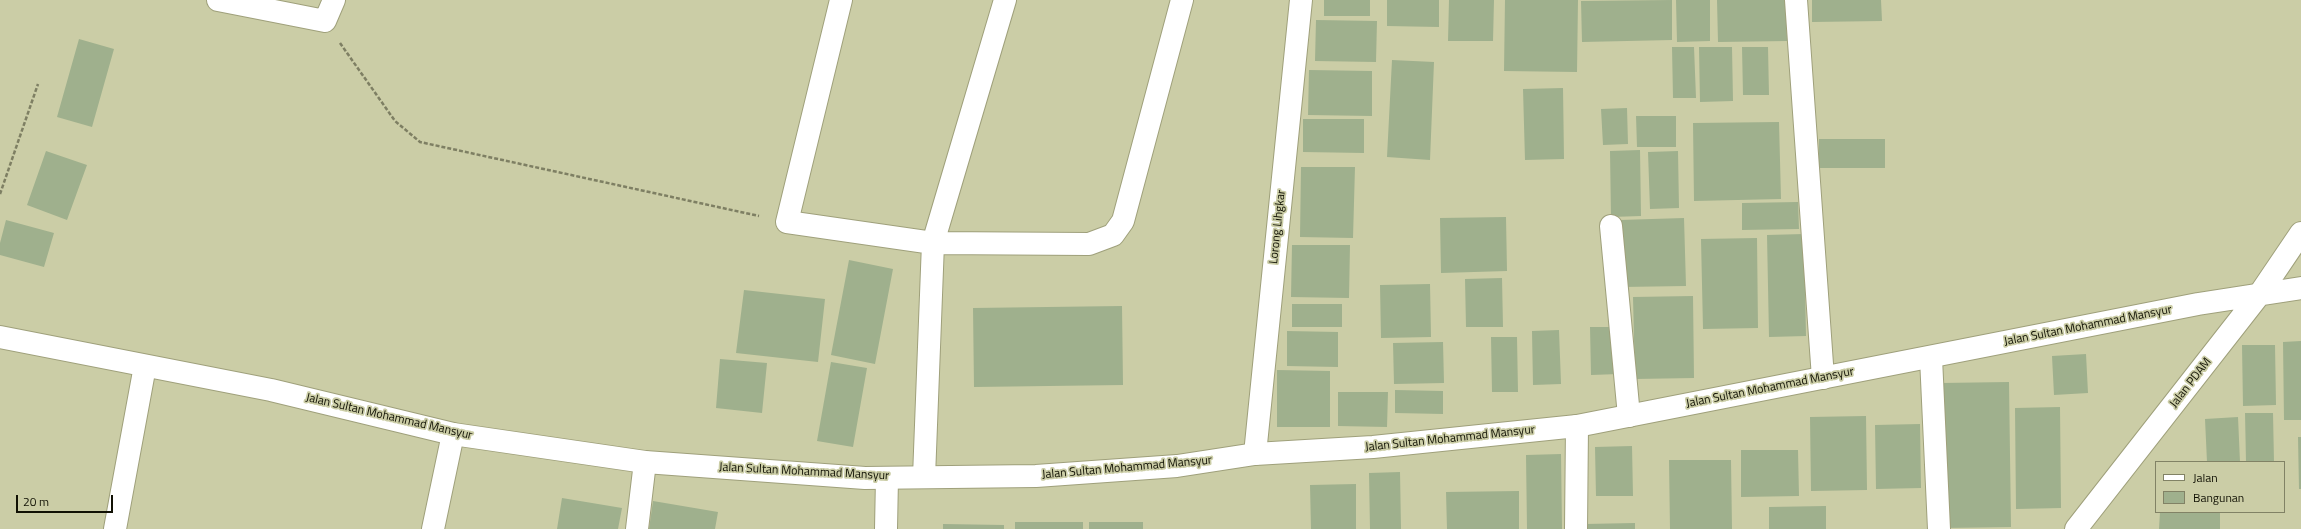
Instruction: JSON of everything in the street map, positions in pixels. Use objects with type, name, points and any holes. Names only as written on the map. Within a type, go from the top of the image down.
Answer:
[{"type":"street","points":[[218,0],[325,21],[334,0]]},
{"type":"street","points":[[841,0],[787,222],[933,243],[1089,244],[1113,235],[1123,221],[1182,0]]},
{"type":"street","points":[[924,477],[933,243],[1005,0]]},
{"type":"street","name":"Lorong Lihgkar","points":[[1254,454],[1301,0]]},
{"type":"street","points":[[1796,0],[1823,378]]},
{"type":"street","points":[[1611,226],[1629,416]]},
{"type":"street","name":"Jalan PDAM","points":[[2076,529],[2259,295],[2301,233]]},
{"type":"street","name":"Jalan Sultan Mohammad Mansyur","points":[[0,337],[271,390],[453,434],[645,462],[865,478],[1036,476],[1177,466],[1254,454],[1373,447],[1577,426],[2191,306],[2301,288]]},
{"type":"street","points":[[1931,358],[1938,529]]},
{"type":"street","points":[[115,529],[145,366]]},
{"type":"street","points":[[1576,529],[1577,426]]},
{"type":"street","points":[[433,529],[453,434]]},
{"type":"street","points":[[637,529],[645,462]]},
{"type":"street","points":[[886,529],[887,478]]},
{"type":"path","points":[[325,21],[394,121],[420,142],[787,222]]},
{"type":"path","points":[[0,194],[38,84]]},
{"type":"building","points":[[1324,0],[1370,0],[1370,16],[1324,16]]},
{"type":"building","points":[[1387,0],[1439,0],[1439,27],[1387,26]]},
{"type":"building","points":[[1449,0],[1494,0],[1493,41],[1448,41]]},
{"type":"building","points":[[1505,0],[1578,0],[1577,72],[1504,71]]},
{"type":"building","points":[[1672,0],[1672,40],[1582,42],[1581,1]]},
{"type":"building","points":[[1676,0],[1710,0],[1710,41],[1677,42]]},
{"type":"building","points":[[1717,0],[1786,0],[1787,41],[1718,42]]},
{"type":"building","points":[[1812,0],[1881,0],[1882,21],[1812,22]]},
{"type":"building","points":[[1316,20],[1377,21],[1376,62],[1315,61]]},
{"type":"building","points":[[79,39],[114,49],[92,127],[57,117]]},
{"type":"building","points":[[1672,47],[1694,47],[1696,98],[1673,98]]},
{"type":"building","points":[[1699,47],[1732,47],[1733,101],[1700,102]]},
{"type":"building","points":[[1742,47],[1768,47],[1769,95],[1743,95]]},
{"type":"building","points":[[1392,60],[1434,62],[1430,160],[1387,157]]},
{"type":"building","points":[[1309,70],[1372,71],[1372,116],[1308,115]]},
{"type":"building","points":[[1563,88],[1564,159],[1525,160],[1523,89]]},
{"type":"building","points":[[1627,108],[1628,144],[1603,145],[1601,109]]},
{"type":"building","points":[[1636,116],[1676,116],[1676,147],[1637,147]]},
{"type":"building","points":[[1303,119],[1364,119],[1364,153],[1303,152]]},
{"type":"building","points":[[1779,122],[1781,199],[1694,201],[1693,123]]},
{"type":"building","points":[[1819,139],[1885,139],[1885,168],[1819,168]]},
{"type":"building","points":[[1640,150],[1641,216],[1611,217],[1610,151]]},
{"type":"building","points":[[46,151],[87,165],[67,220],[27,205]]},
{"type":"building","points":[[1678,151],[1679,208],[1650,209],[1648,152]]},
{"type":"building","points":[[1301,167],[1355,167],[1353,238],[1300,237]]},
{"type":"building","points":[[1798,202],[1799,229],[1742,230],[1742,203]]},
{"type":"building","points":[[1506,217],[1507,271],[1441,273],[1440,218]]},
{"type":"building","points":[[1684,218],[1686,286],[1622,287],[1620,220]]},
{"type":"building","points":[[6,220],[54,233],[44,267],[0,255],[0,243]]},
{"type":"building","points":[[1804,234],[1806,336],[1769,337],[1767,235]]},
{"type":"building","points":[[1757,238],[1758,328],[1703,329],[1701,239]]},
{"type":"building","points":[[1292,245],[1350,245],[1349,298],[1291,297]]},
{"type":"building","points":[[849,260],[893,269],[875,364],[831,355]]},
{"type":"building","points":[[1502,278],[1503,327],[1466,327],[1465,279]]},
{"type":"building","points":[[1430,284],[1431,337],[1381,338],[1380,285]]},
{"type":"building","points":[[744,290],[825,299],[818,362],[736,353]]},
{"type":"building","points":[[1693,296],[1694,378],[1635,379],[1633,297]]},
{"type":"building","points":[[1292,304],[1342,304],[1342,327],[1292,327]]},
{"type":"building","points":[[1122,306],[1123,385],[974,387],[973,308]]},
{"type":"building","points":[[1590,327],[1618,327],[1619,374],[1591,375]]},
{"type":"building","points":[[1559,330],[1561,384],[1533,385],[1532,331]]},
{"type":"building","points":[[1287,331],[1338,332],[1338,367],[1287,366]]},
{"type":"building","points":[[1491,337],[1517,337],[1518,392],[1492,392]]},
{"type":"building","points":[[2301,341],[2301,420],[2284,420],[2283,342]]},
{"type":"building","points":[[1443,342],[1444,383],[1394,384],[1393,343]]},
{"type":"building","points":[[2242,345],[2275,345],[2276,405],[2243,406]]},
{"type":"building","points":[[2086,354],[2088,393],[2054,395],[2052,356]]},
{"type":"building","points":[[720,359],[767,363],[762,413],[716,408]]},
{"type":"building","points":[[831,362],[867,368],[853,447],[817,441]]},
{"type":"building","points":[[1277,370],[1330,371],[1330,427],[1277,427]]},
{"type":"building","points":[[2009,382],[2011,527],[1943,528],[1941,383]]},
{"type":"building","points":[[1395,390],[1443,391],[1443,414],[1395,413]]},
{"type":"building","points":[[1338,392],[1388,392],[1387,427],[1338,426]]},
{"type":"building","points":[[2060,407],[2061,508],[2016,509],[2015,408]]},
{"type":"building","points":[[2245,413],[2273,413],[2274,461],[2246,461]]},
{"type":"building","points":[[1866,416],[1867,490],[1811,491],[1810,417]]},
{"type":"building","points":[[2238,417],[2240,461],[2207,461],[2205,419]]},
{"type":"building","points":[[1920,424],[1921,488],[1876,489],[1875,425]]},
{"type":"building","points":[[2298,437],[2301,437],[2301,489],[2299,489]]},
{"type":"building","points":[[1632,446],[1633,496],[1596,496],[1595,447]]},
{"type":"building","points":[[1741,450],[1798,450],[1799,496],[1741,497]]},
{"type":"building","points":[[1561,454],[1562,529],[1527,529],[1526,455]]},
{"type":"building","points":[[1669,460],[1731,460],[1732,529],[1670,529]]},
{"type":"building","points":[[1400,472],[1401,529],[1370,529],[1369,473]]},
{"type":"building","points":[[1356,484],[1356,529],[1311,529],[1310,485]]},
{"type":"building","points":[[1519,491],[1519,529],[1447,529],[1446,492]]},
{"type":"building","points":[[562,498],[622,508],[618,529],[557,529]]},
{"type":"building","points":[[653,501],[718,512],[715,529],[649,529]]},
{"type":"building","points":[[1826,506],[1826,529],[1769,529],[1769,507]]},
{"type":"building","points":[[2160,513],[2220,513],[2220,529],[2159,529]]},
{"type":"building","points":[[1015,522],[1083,522],[1083,529],[1015,529]]},
{"type":"building","points":[[1089,522],[1143,522],[1143,529],[1089,529]]},
{"type":"building","points":[[1635,523],[1635,529],[1585,529],[1585,524]]},
{"type":"building","points":[[943,524],[1004,525],[1004,529],[943,529]]}]
